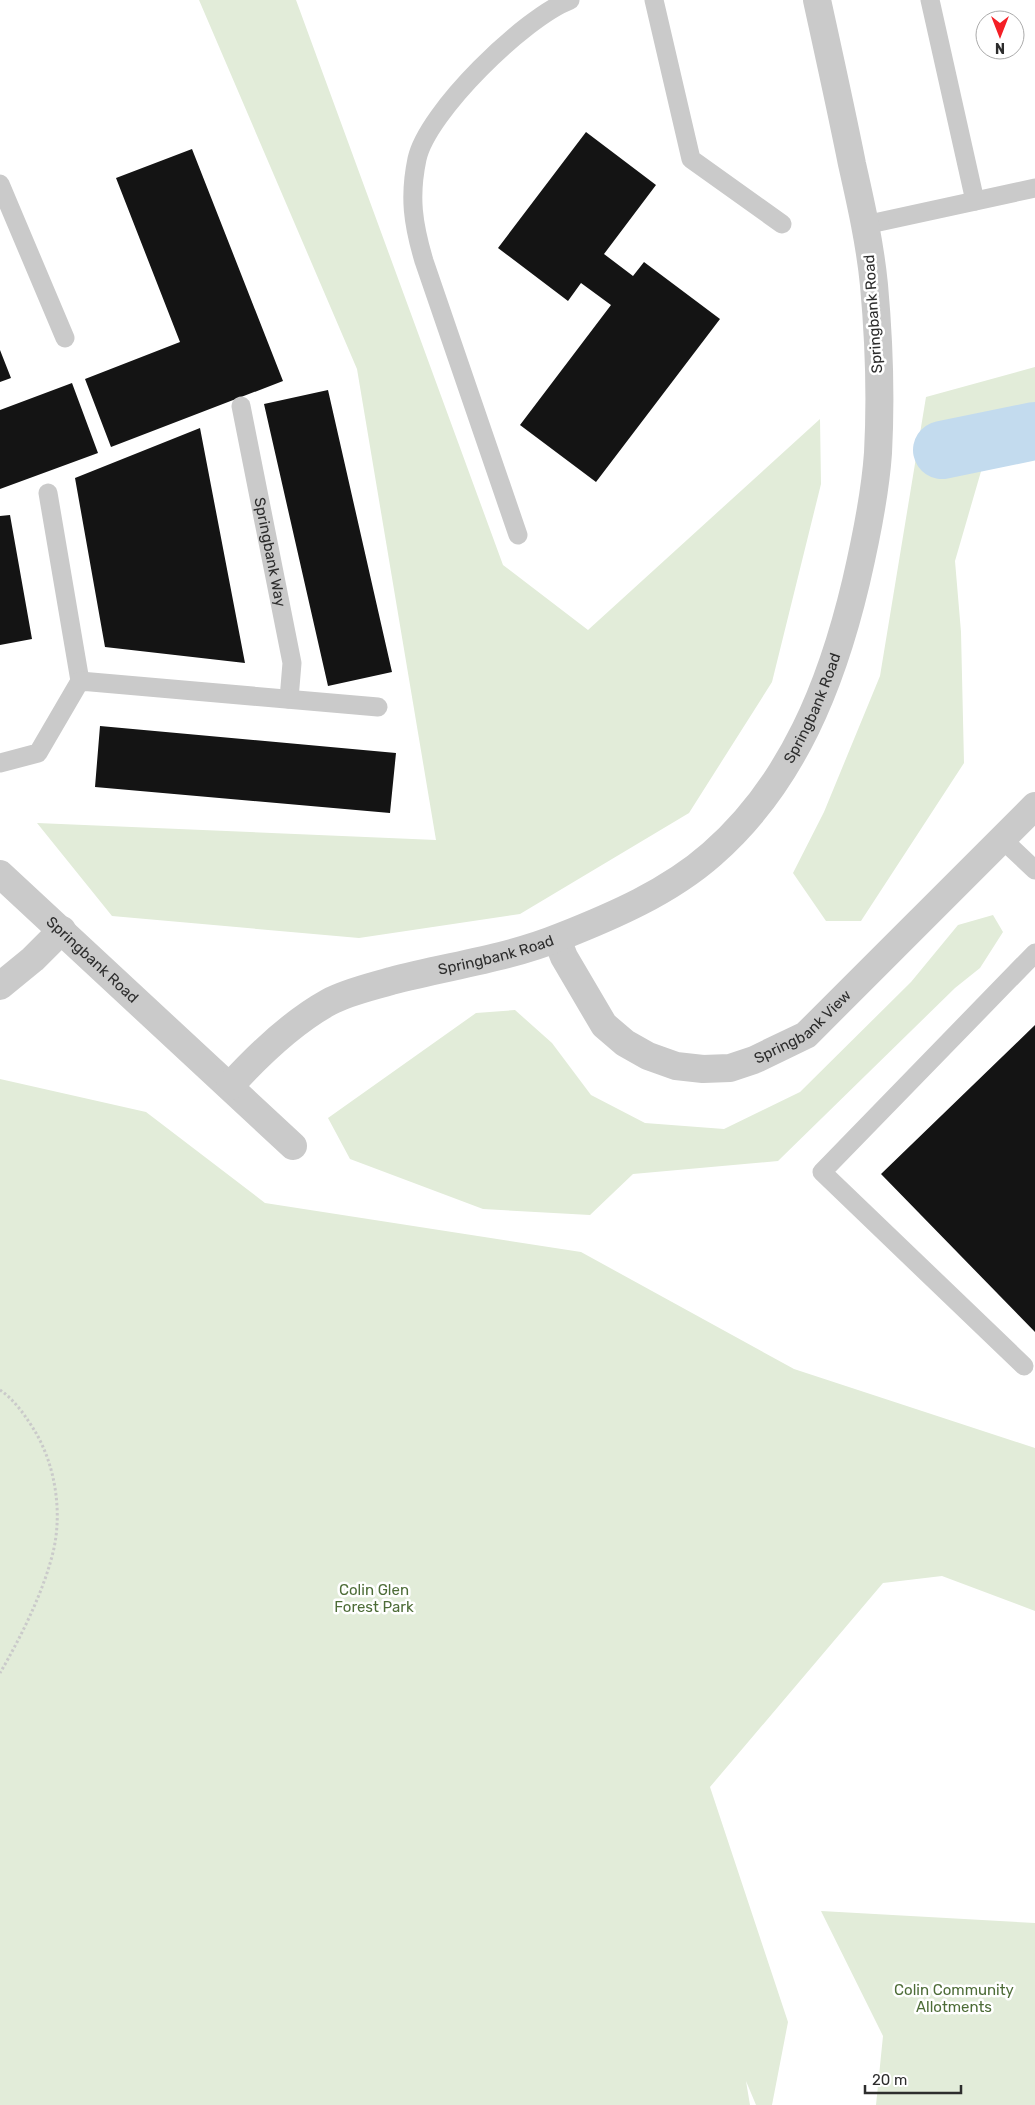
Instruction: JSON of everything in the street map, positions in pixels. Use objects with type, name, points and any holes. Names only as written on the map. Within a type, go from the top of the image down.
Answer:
[{"type":"street","name":"Springbank Road","points":[[230,1086],[274,1041],[304,1018],[331,1001],[366,988],[429,970],[510,953],[557,939],[615,914],[662,889],[712,854],[748,818],[778,779],[808,725],[831,671],[848,615],[872,502],[878,453],[878,354],[874,284],[865,225],[818,0]]},
{"type":"street","name":"Springbank View","points":[[557,939],[564,956],[604,1025],[625,1043],[648,1056],[676,1066],[703,1070],[730,1068],[754,1060],[806,1035],[1035,806]]},
{"type":"street","name":"Springbank Road","points":[[0,874],[294,1146]]},
{"type":"street","points":[[0,986],[33,959],[62,930]]},
{"type":"lane","points":[[518,535],[424,261],[414,226],[412,193],[417,157],[432,125],[460,91],[509,41],[537,19],[570,0]]},
{"type":"lane","points":[[654,0],[691,159],[782,224]]},
{"type":"lane","points":[[930,0],[975,201]]},
{"type":"lane","points":[[0,184],[65,338]]},
{"type":"lane","points":[[865,225],[1035,188]]},
{"type":"lane","name":"Springbank Way","points":[[240,406],[292,664],[288,699]]},
{"type":"lane","points":[[0,763],[38,754],[80,681],[48,494]]},
{"type":"lane","points":[[80,681],[378,707]]},
{"type":"lane","points":[[1002,839],[1035,870]]},
{"type":"lane","points":[[1024,1366],[822,1172],[1035,953]]},
{"type":"path","points":[[0,1390],[18,1407],[40,1440],[49,1460],[56,1504],[54,1547],[47,1571],[34,1606],[0,1673]]},
{"type":"green space","points":[[199,0],[296,0],[503,565],[588,630],[820,419],[821,484],[772,682],[689,813],[520,914],[359,938],[112,916],[37,823],[436,840],[357,369]]},
{"type":"green space","points":[[1035,367],[1035,458],[982,468],[955,561],[961,632],[964,763],[861,921],[826,921],[793,873],[824,812],[880,676],[926,397]]},
{"type":"green space","points":[[993,915],[1003,932],[980,968],[955,988],[778,1161],[633,1174],[590,1215],[483,1209],[350,1159],[328,1118],[476,1013],[515,1010],[552,1043],[591,1095],[645,1123],[724,1129],[800,1092],[911,982],[958,925]]},
{"type":"green space","name":"Colin Glen Forest Park","points":[[0,1079],[146,1112],[265,1203],[581,1252],[794,1369],[1035,1448],[1035,1611],[942,1576],[883,1583],[710,1787],[788,2022],[772,2105],[756,2105],[746,2081],[750,2105],[0,2105]]},
{"type":"green space","name":"Colin Community Allotments","points":[[821,1911],[1035,1923],[1035,2105],[876,2105],[883,2036]]},
{"type":"building","points":[[586,132],[656,185],[604,254],[633,276],[644,262],[720,319],[596,482],[520,425],[611,305],[581,283],[568,301],[498,248]]},
{"type":"building","points":[[192,149],[283,381],[111,447],[85,379],[180,342],[116,178]]},
{"type":"building","points":[[0,350],[11,378],[0,382]]},
{"type":"building","points":[[72,383],[98,453],[0,489],[0,410]]},
{"type":"building","points":[[328,390],[392,672],[328,686],[264,404]]},
{"type":"building","points":[[200,428],[245,663],[105,647],[75,478]]},
{"type":"building","points":[[10,515],[32,639],[0,645],[0,516]]},
{"type":"building","points":[[100,726],[396,753],[390,813],[95,787]]},
{"type":"building","points":[[1035,1025],[1035,1332],[881,1174]]},
{"type":"waterway","points":[[942,450],[1035,431]]}]
